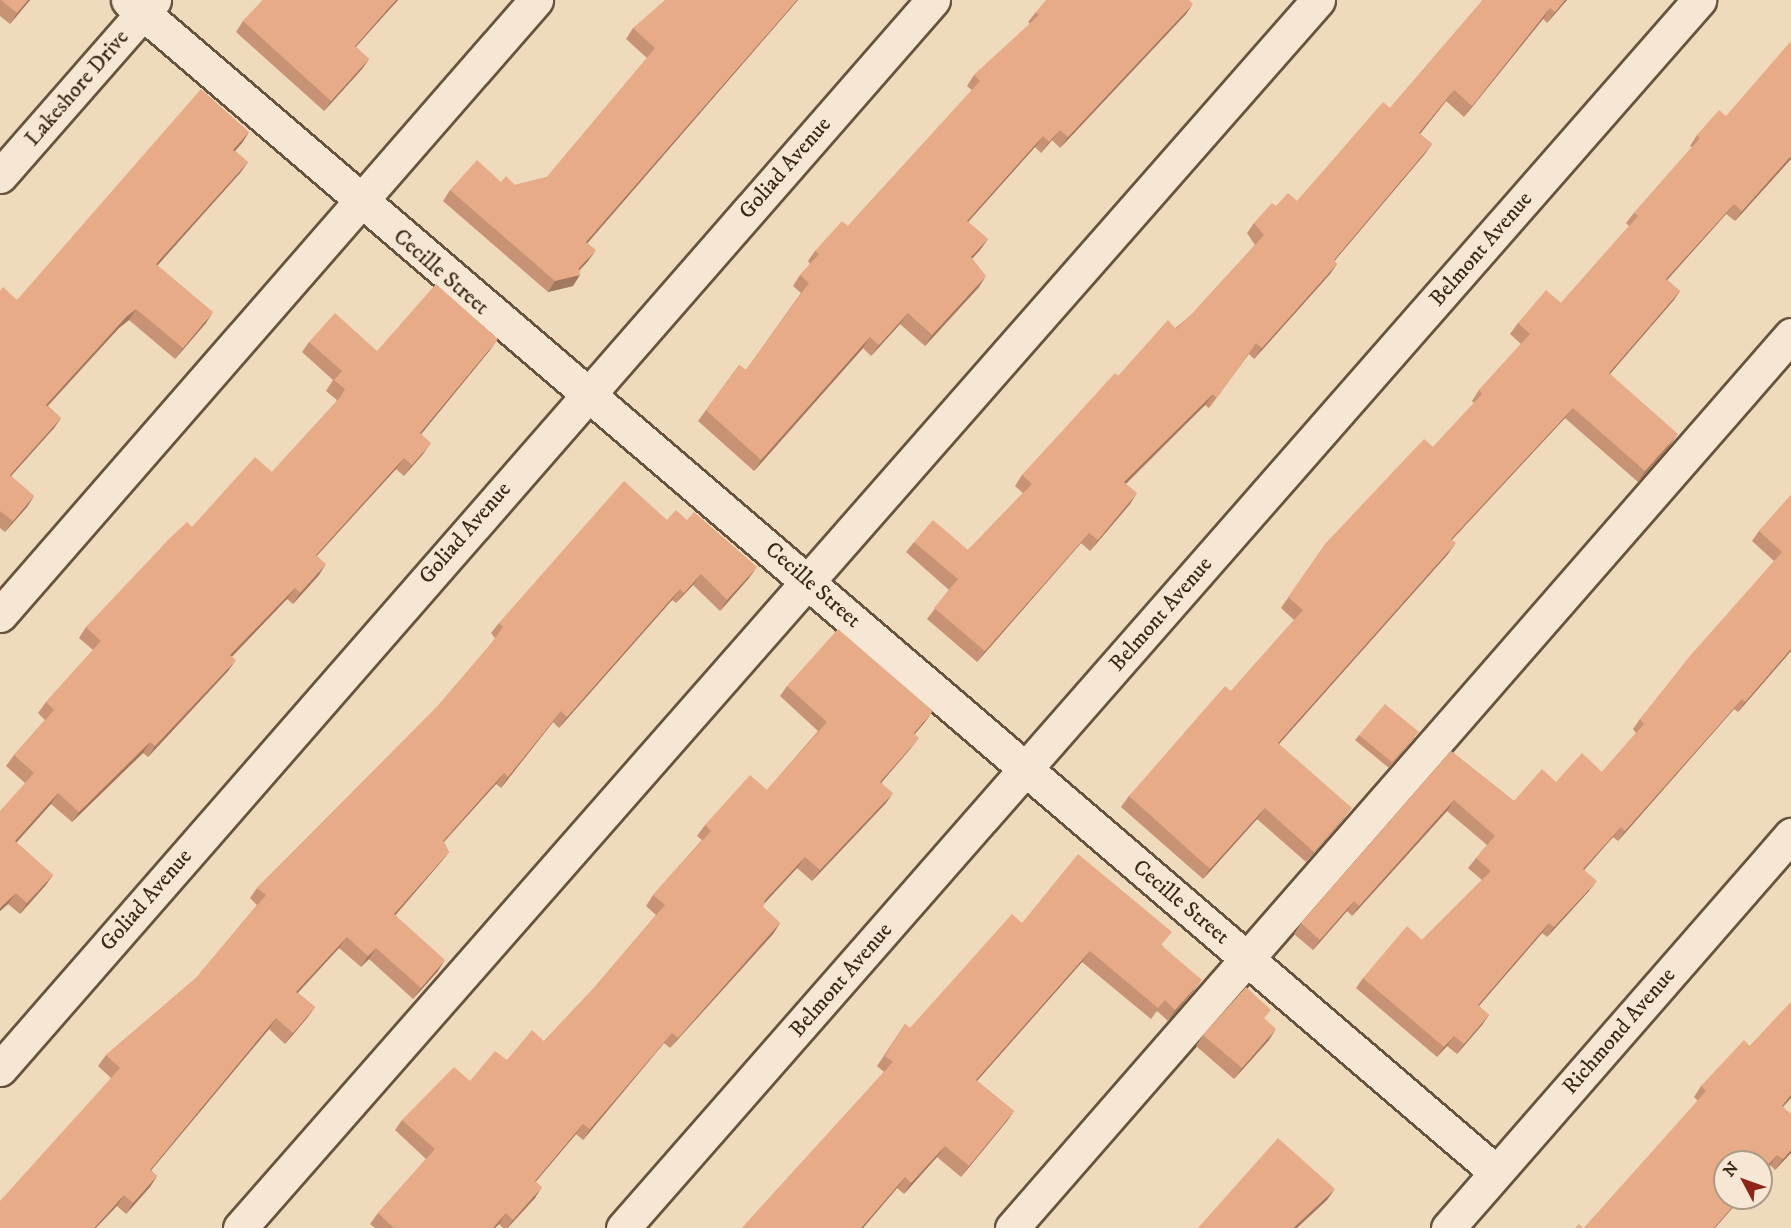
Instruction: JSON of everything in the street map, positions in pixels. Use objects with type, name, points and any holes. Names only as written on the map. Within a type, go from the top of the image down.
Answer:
[{"type":"street","points":[[0,615],[359,200],[536,0]]},
{"type":"street","name":"Goliad Avenue","points":[[0,1069],[933,0]]},
{"type":"street","points":[[240,1228],[1318,0]]},
{"type":"street","name":"Belmont Avenue","points":[[623,1228],[1699,0]]},
{"type":"street","name":"Cecille Street","points":[[142,4],[359,200],[585,396],[810,580],[1024,770],[1249,959],[1496,1172]]},
{"type":"street","name":"Lakeshore Drive","points":[[0,176],[142,4]]},
{"type":"street","points":[[1012,1228],[1791,335]]},
{"type":"street","name":"Richmond Avenue","points":[[1448,1228],[1791,835]]},
{"type":"building","points":[[1,0],[28,0],[17,13]]},
{"type":"building","points":[[263,0],[396,0],[355,46],[369,59],[331,101],[243,21]]},
{"type":"building","points":[[665,0],[797,0],[586,242],[596,250],[579,268],[580,275],[555,281],[450,190],[477,160],[501,182],[506,176],[515,185],[547,177],[655,48],[633,28]]},
{"type":"building","points":[[1046,0],[1189,0],[1193,4],[1068,137],[1060,130],[1049,142],[1043,136],[967,221],[988,239],[971,257],[986,276],[932,335],[908,313],[879,345],[870,337],[761,460],[706,410],[739,365],[746,370],[809,283],[800,275],[819,254],[815,251],[842,221],[848,226],[980,81],[974,75],[1039,15],[1036,12]]},
{"type":"building","points":[[1483,0],[1565,0],[1555,12],[1550,8],[1472,106],[1454,90],[1419,133],[1432,144],[1334,260],[1337,264],[1262,348],[1256,343],[1217,398],[1213,394],[1124,482],[1137,493],[1098,540],[1089,533],[985,651],[934,608],[958,579],[914,542],[933,520],[968,550],[1032,484],[1022,475],[1115,373],[1118,376],[1168,320],[1176,329],[1264,235],[1254,223],[1272,203],[1276,206],[1288,193],[1297,201],[1383,102],[1390,108]]},
{"type":"building","points":[[1791,41],[1791,156],[1742,211],[1734,204],[1666,279],[1680,291],[1609,373],[1678,434],[1645,471],[1573,408],[1451,539],[1456,543],[1278,743],[1352,808],[1314,852],[1265,808],[1210,869],[1129,796],[1225,686],[1231,691],[1303,610],[1288,597],[1326,543],[1424,439],[1433,447],[1482,394],[1479,390],[1530,334],[1518,323],[1546,290],[1561,303],[1638,216],[1634,213],[1700,138],[1697,135],[1719,110],[1726,116]]},
{"type":"building","points":[[201,89],[249,132],[233,150],[248,162],[156,264],[213,312],[183,348],[136,309],[126,317],[46,405],[61,418],[10,475],[34,496],[13,521],[0,511],[0,291],[3,287],[17,300]]},
{"type":"building","points":[[436,284],[498,339],[420,433],[431,443],[412,465],[404,458],[316,555],[326,564],[300,593],[295,588],[230,655],[236,660],[155,746],[150,742],[79,812],[58,793],[15,841],[53,875],[27,903],[16,893],[0,908],[0,811],[34,773],[14,755],[54,710],[46,702],[101,641],[86,627],[187,522],[192,527],[255,457],[272,472],[339,399],[345,389],[334,380],[342,371],[309,342],[335,313],[377,351]]},
{"type":"building","points":[[624,481],[667,520],[676,510],[687,520],[694,512],[757,567],[727,600],[701,574],[684,593],[680,589],[567,717],[561,711],[508,777],[504,773],[443,841],[449,852],[394,914],[445,960],[421,988],[376,948],[368,956],[347,937],[296,992],[315,1007],[293,1033],[276,1018],[150,1170],[157,1176],[133,1203],[124,1195],[94,1228],[0,1228],[0,1201],[120,1068],[106,1055],[196,978],[266,895],[257,888],[436,708],[490,645],[503,627],[499,623]]},
{"type":"building","points":[[1791,495],[1791,649],[1745,702],[1742,699],[1625,831],[1621,827],[1583,869],[1597,881],[1554,927],[1549,923],[1478,1005],[1489,1015],[1464,1044],[1454,1036],[1444,1047],[1363,978],[1407,926],[1422,940],[1491,871],[1476,858],[1495,836],[1454,800],[1359,906],[1354,901],[1320,940],[1301,923],[1451,751],[1514,801],[1542,769],[1556,782],[1582,753],[1602,772],[1644,724],[1640,719],[1689,657],[1782,552],[1759,531]]},
{"type":"building","points":[[838,629],[933,711],[914,733],[919,738],[880,782],[893,793],[820,870],[805,857],[765,900],[763,907],[780,923],[678,1038],[672,1033],[590,1129],[583,1124],[535,1181],[542,1187],[513,1220],[506,1213],[493,1228],[394,1228],[378,1213],[435,1149],[402,1120],[454,1067],[470,1081],[495,1051],[507,1060],[532,1030],[544,1041],[593,989],[665,905],[653,895],[711,831],[705,825],[750,775],[767,790],[827,722],[787,686]]},
{"type":"building","points":[[1385,704],[1419,732],[1392,762],[1359,735]]},
{"type":"building","points":[[1078,854],[1172,932],[1161,945],[1202,980],[1175,1010],[1165,1000],[1158,1008],[1090,951],[976,1080],[1014,1111],[969,1166],[945,1146],[911,1183],[905,1177],[861,1228],[742,1228],[893,1062],[885,1056],[905,1024],[910,1028],[1012,914],[1022,923]]},
{"type":"building","points":[[1246,987],[1271,1010],[1264,1018],[1276,1029],[1242,1068],[1203,1035]]},
{"type":"building","points":[[1791,1002],[1791,1095],[1782,1106],[1791,1114],[1791,1150],[1783,1159],[1777,1155],[1773,1160],[1773,1150],[1713,1150],[1713,1210],[1730,1210],[1714,1228],[1584,1228],[1706,1091],[1701,1086],[1744,1040],[1750,1046]]},
{"type":"building","points":[[1278,1138],[1335,1189],[1293,1228],[1198,1228]]}]
